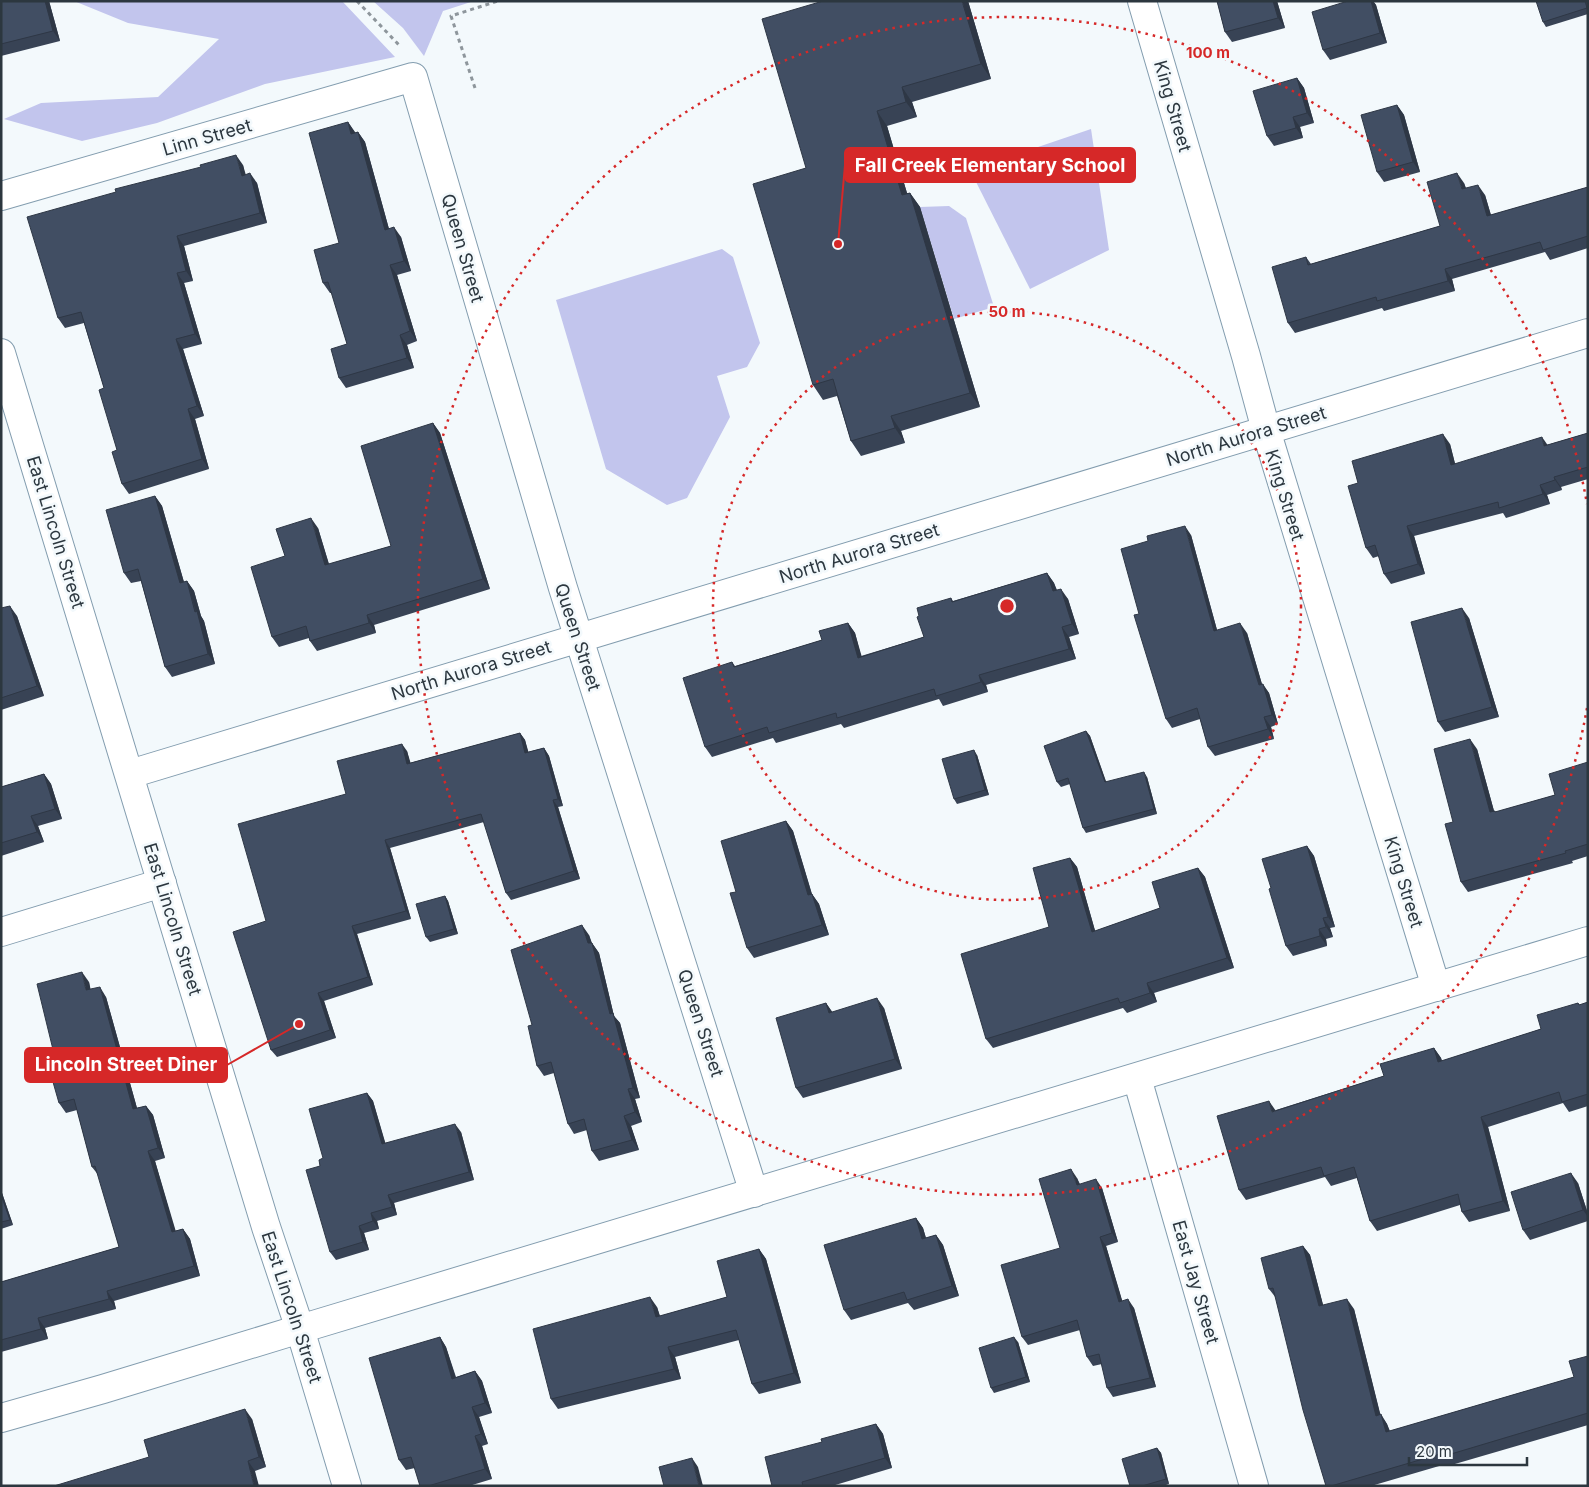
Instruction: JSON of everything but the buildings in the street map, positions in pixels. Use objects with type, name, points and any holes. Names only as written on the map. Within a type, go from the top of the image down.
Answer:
[{"type":"street","name":"King Street","points":[[1142,1],[1266,430],[1436,987]]},
{"type":"street","name":"Linn Street","points":[[1,196],[413,77]]},
{"type":"street","name":"Queen Street","points":[[413,77],[562,588],[754,1193]]},
{"type":"street","name":"North Aurora Street","points":[[130,774],[1588,333]]},
{"type":"street","name":"East Lincoln Street","points":[[1,353],[266,1227],[300,1329],[347,1486]]},
{"type":"street","points":[[1,932],[162,883]]},
{"type":"street","points":[[1,1418],[1588,941]]},
{"type":"street","name":"East Jay Street","points":[[1137,1078],[1254,1486]]},
{"type":"path","points":[[357,1],[391,36]]},
{"type":"path","points":[[475,88],[451,16],[498,1]]},
{"type":"shaded area","points":[[74,1],[342,1],[395,57],[265,84],[157,123],[82,141],[4,119],[41,103],[158,97],[219,39],[128,23]]},
{"type":"shaded area","points":[[373,1],[474,1],[443,11],[424,56],[403,28]]},
{"type":"shaded area","points":[[1091,129],[1109,250],[1030,289],[970,170]]},
{"type":"shaded area","points":[[949,206],[966,218],[994,307],[954,319],[920,207]]},
{"type":"shaded area","points":[[722,249],[733,257],[760,343],[747,367],[717,376],[730,417],[687,498],[667,505],[606,469],[556,300]]},
{"type":"place","name":"Fall Creek Elementary School","points":[[838,244]]},
{"type":"place","name":"Lincoln Street Diner","points":[[299,1024]]}]
